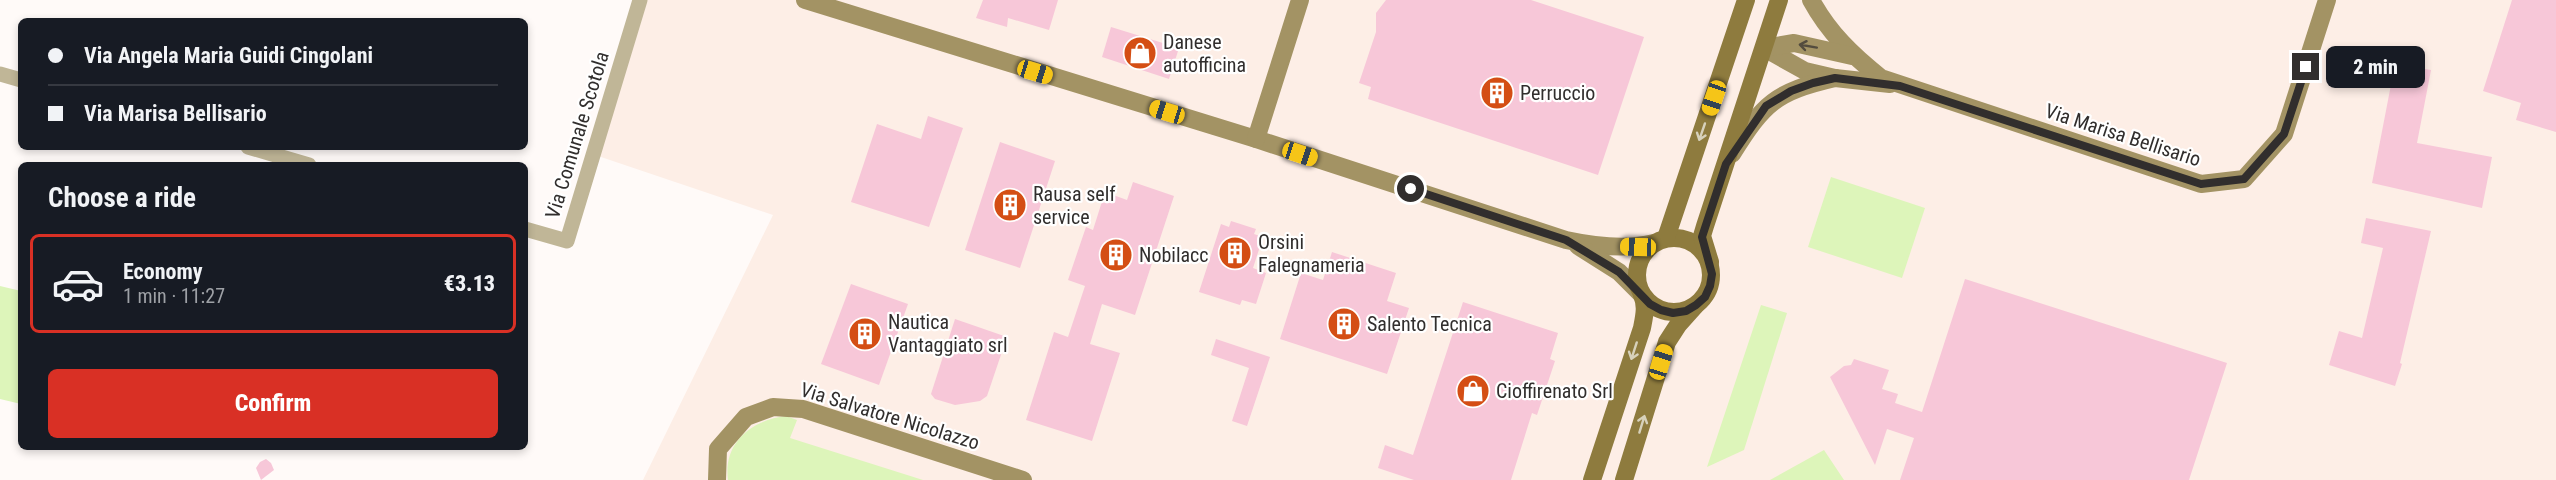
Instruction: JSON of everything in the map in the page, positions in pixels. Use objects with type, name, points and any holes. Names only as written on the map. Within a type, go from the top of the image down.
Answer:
[{"type":"main road","points":[[1660,240],[1746,0]]},
{"type":"main road","points":[[1624,480],[1667,342],[1678,326],[1705,297],[1710,286],[1712,274],[1702,237],[1779,0]]},
{"type":"main road","points":[[1734,37],[1764,48]]},
{"type":"main road","points":[[1592,480],[1642,328],[1645,302],[1638,284],[1637,272],[1645,250],[1660,240],[1677,237],[1697,245],[1710,262]]},
{"type":"main road","points":[[1642,295],[1650,304],[1673,313],[1686,311],[1696,305]]},
{"type":"street","name":"Via Comunale Scotola","points":[[528,230],[567,241],[640,0]]},
{"type":"street","points":[[805,0],[1256,139],[1566,240],[1629,247],[1660,240]]},
{"type":"street","points":[[858,18],[864,0]]},
{"type":"street","points":[[1256,139],[1300,0]]},
{"type":"street","name":"Via Marisa Bellisario","points":[[1811,0],[1824,24],[1852,56],[1881,78],[2201,184],[2244,179],[2284,134],[2328,0]]},
{"type":"street","name":"Via Marisa Bellisario","points":[[1764,48],[1794,43],[1852,56]]},
{"type":"street","name":"Via Marisa Bellisario","points":[[1764,48],[1805,71],[1835,78],[1900,86]]},
{"type":"street","points":[[0,74],[18,79]]},
{"type":"street","name":"Via Marisa Bellisario","points":[[1726,164],[1766,106],[1791,91],[1835,78]]},
{"type":"street","points":[[258,150],[299,162]]},
{"type":"street","points":[[1566,240],[1619,272],[1642,295]]},
{"type":"street","name":"Via Salvatore Nicolazzo","points":[[717,480],[718,448],[746,417],[773,407],[803,409],[1023,480]]},
{"type":"shaded area","points":[[645,0],[2556,0],[2556,480],[643,480],[773,215],[598,156]]},
{"type":"green space","points":[[1831,177],[1925,208],[1902,278],[1808,247]]},
{"type":"green space","points":[[0,286],[18,290],[18,403],[0,399]]},
{"type":"green space","points":[[1761,305],[1787,313],[1744,450],[1707,467]]},
{"type":"green space","points":[[786,416],[797,420],[790,438],[923,480],[728,480],[730,455],[742,436],[761,422]]},
{"type":"green space","points":[[1824,450],[1844,480],[1770,480]]},
{"type":"building","points":[[983,0],[1058,0],[1049,30],[1008,18],[1007,27],[976,18]]},
{"type":"building","name":"Perruccio","points":[[1386,0],[1531,0],[1644,37],[1598,175],[1368,99],[1371,87],[1359,83],[1376,32],[1376,13]]},
{"type":"building","points":[[2512,0],[2556,0],[2556,132],[2516,120],[2521,103],[2483,91]]},
{"type":"building","name":"Danese autofficina","points":[[1111,27],[1179,48],[1169,79],[1102,57]]},
{"type":"building","points":[[2395,64],[2431,70],[2417,143],[2492,157],[2482,208],[2372,183]]},
{"type":"building","points":[[928,116],[963,128],[929,227],[851,202],[877,124],[921,139]]},
{"type":"building","name":"Rausa self service","points":[[1000,142],[1055,161],[1020,268],[965,250]]},
{"type":"building","points":[[1133,182],[1174,196],[1135,315],[1102,304],[1090,344],[1120,353],[1092,441],[1026,420],[1054,332],[1068,337],[1085,286],[1068,280],[1086,227],[1093,230],[1105,192],[1127,200]]},
{"type":"building","points":[[2366,218],[2431,231],[2400,363],[2402,364],[2395,386],[2329,365],[2339,331],[2362,338],[2383,248],[2361,243]]},
{"type":"building","name":"Orsini Falegnameria","points":[[1231,221],[1256,229],[1254,234],[1263,237],[1253,268],[1266,273],[1256,304],[1242,300],[1240,305],[1199,292],[1221,224],[1229,227]]},
{"type":"building","name":"Salento Tecnica","points":[[1332,252],[1396,273],[1387,301],[1409,308],[1387,374],[1280,339],[1301,273],[1323,280]]},
{"type":"building","points":[[1965,279],[2227,363],[2189,480],[1900,480],[1914,438],[1887,429],[1875,465],[1830,377],[1844,366],[1851,365],[1854,359],[1889,370],[1882,389],[1898,394],[1895,403],[1922,412]]},
{"type":"building","name":"Nautica Vantaggiato srl","points":[[851,284],[908,304],[879,385],[821,364]]},
{"type":"building","points":[[1463,302],[1558,333],[1550,359],[1555,361],[1537,415],[1532,413],[1511,480],[1414,480],[1378,468],[1385,445],[1413,455]]},
{"type":"building","points":[[955,319],[1007,337],[987,396],[980,401],[955,405],[935,399],[931,394]]},
{"type":"building","points":[[1216,339],[1270,357],[1247,426],[1232,421],[1249,368],[1211,355]]},
{"type":"building","points":[[266,459],[274,470],[261,480],[256,468]]},
{"type":"place","name":"Danese autofficina","points":[[1140,53]]},
{"type":"place","name":"Perruccio","points":[[1497,93]]},
{"type":"place","name":"Rausa self service","points":[[1010,205]]},
{"type":"place","name":"Orsini Falegnameria","points":[[1235,253]]},
{"type":"place","name":"Nobilacc","points":[[1116,255]]},
{"type":"place","name":"Salento Tecnica","points":[[1344,324]]},
{"type":"place","name":"Nautica Vantaggiato srl","points":[[865,334]]},
{"type":"place","name":"Cioffirenato Srl","points":[[1473,391]]},
{"type":"route","points":[[1411,189],[1566,240],[1619,272],[1650,304],[1673,313],[1686,311],[1696,305],[1705,297],[1710,286],[1712,274],[1702,237],[1726,164],[1747,130],[1766,106],[1791,91],[1835,78],[1900,86],[2201,184],[2244,179],[2284,134],[2306,67]]}]
